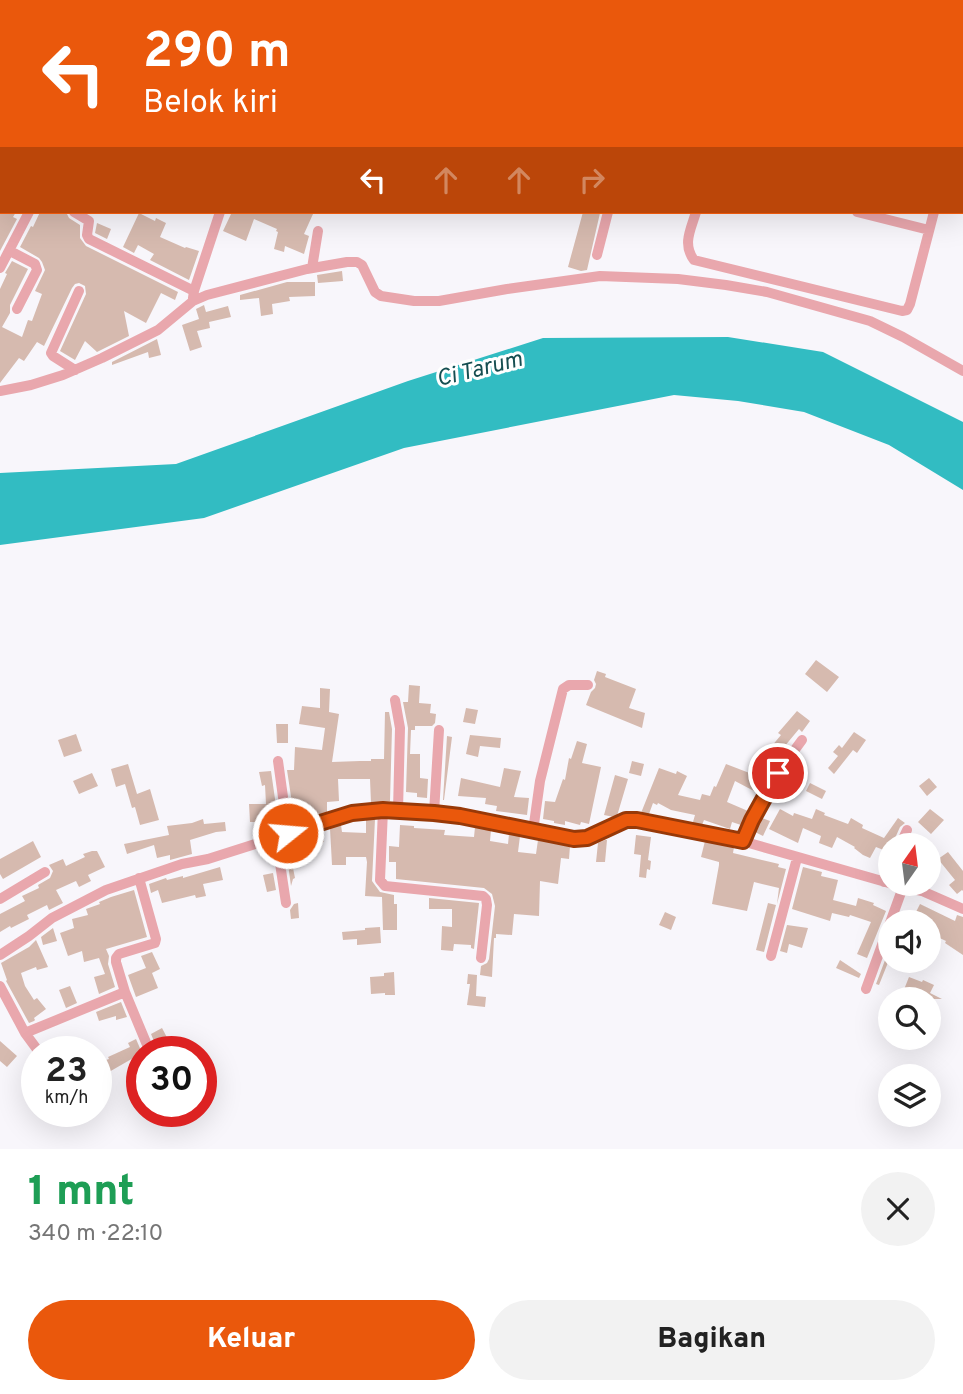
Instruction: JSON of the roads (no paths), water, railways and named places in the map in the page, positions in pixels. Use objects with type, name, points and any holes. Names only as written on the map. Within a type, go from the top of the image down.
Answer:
[{"type":"street","points":[[0,268],[28,214]]},
{"type":"street","points":[[77,214],[89,221],[89,239],[193,296],[347,262],[362,265],[375,292],[381,296],[414,300],[439,301],[600,276],[644,277],[767,292],[870,321],[963,371]]},
{"type":"street","points":[[0,391],[31,386],[75,370],[168,324],[193,296],[219,214]]},
{"type":"street","points":[[597,255],[607,214]]},
{"type":"street","points":[[695,214],[687,242],[688,252],[694,260],[902,311],[907,310],[910,304],[933,214]]},
{"type":"street","points":[[865,214],[929,230]]},
{"type":"street","points":[[312,268],[318,231]]},
{"type":"street","points":[[10,251],[37,267],[17,309]]},
{"type":"street","points":[[75,370],[51,353],[79,291]]},
{"type":"street","points":[[533,831],[540,781],[564,689],[569,685],[588,685]]},
{"type":"street","points":[[395,700],[400,728],[398,811]]},
{"type":"street","points":[[434,813],[439,730]]},
{"type":"street","points":[[743,841],[778,773],[802,740]]},
{"type":"street","points":[[278,761],[288,833]]},
{"type":"street","points":[[383,810],[380,880],[385,886],[483,896],[486,899],[486,913],[481,958]]},
{"type":"street","points":[[0,955],[52,918],[106,890],[352,813],[383,810],[434,813],[574,839],[587,838],[626,820],[637,820],[743,841],[878,880]]},
{"type":"street","points":[[276,838],[286,903]]},
{"type":"street","points":[[771,956],[797,858]]},
{"type":"street","points":[[0,899],[45,872]]},
{"type":"street","points":[[139,878],[155,943],[119,954],[116,958],[124,992],[143,1036]]},
{"type":"street","points":[[866,989],[900,896]]},
{"type":"street","points":[[933,896],[963,909]]},
{"type":"street","points":[[0,986],[27,1036]]},
{"type":"street","points":[[25,1033],[124,992]]},
{"type":"water","name":"Ci Tarum","points":[[728,337],[823,352],[963,422],[963,490],[889,445],[804,412],[738,401],[674,395],[404,448],[204,518],[0,545],[0,473],[176,464],[408,381],[543,338]]}]
